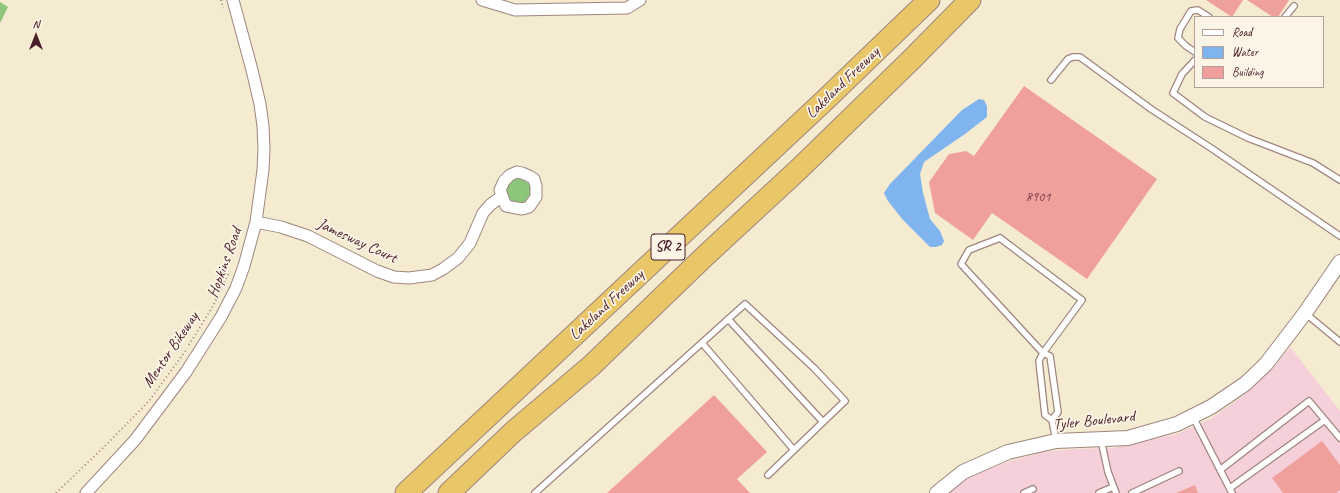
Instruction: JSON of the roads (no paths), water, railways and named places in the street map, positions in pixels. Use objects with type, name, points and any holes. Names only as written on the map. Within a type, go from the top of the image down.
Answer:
[{"type":"highway","name":"Lakeland Freeway","points":[[406,493],[929,0]]},
{"type":"highway","name":"Lakeland Freeway","points":[[449,493],[513,432],[591,366],[705,256],[799,169],[970,0]]},
{"type":"street","name":"Hopkins Road","points":[[86,493],[139,434],[186,372],[208,339],[236,288],[256,222],[263,170],[263,126],[260,104],[252,70],[233,0]]},
{"type":"street","points":[[482,0],[515,10],[627,8],[640,0]]},
{"type":"street","name":"Jamesway Court","points":[[256,222],[281,227],[308,236],[377,271],[394,277],[409,278],[432,275],[458,258],[470,243],[483,214],[490,205],[502,196]]},
{"type":"street","name":"Tyler Boulevard","points":[[936,493],[963,472],[1008,452],[1056,441],[1128,438],[1177,424],[1211,407],[1239,388],[1266,364],[1340,262]]},
{"type":"lane","points":[[1287,16],[1294,6]]},
{"type":"lane","points":[[1194,51],[1178,38],[1180,29],[1191,11],[1198,10],[1207,16]]},
{"type":"lane","points":[[1051,80],[1068,59],[1080,57],[1151,109],[1340,236]]},
{"type":"lane","points":[[1194,61],[1182,74],[1173,93],[1205,117],[1248,138],[1313,163],[1340,180]]},
{"type":"lane","points":[[1052,420],[1058,412],[1050,356],[1043,353],[960,264],[969,250],[1000,238],[1082,300],[1043,353],[1039,362],[1045,415],[1052,420],[1056,441]]},
{"type":"lane","points":[[535,493],[745,304],[814,368],[845,401],[768,475]]},
{"type":"lane","points":[[1305,312],[1340,342]]},
{"type":"lane","points":[[728,319],[823,422]]},
{"type":"lane","points":[[702,343],[794,450]]},
{"type":"lane","points":[[1220,470],[1309,401],[1340,438]]},
{"type":"lane","points":[[1193,416],[1231,491],[1325,420]]},
{"type":"lane","points":[[1100,440],[1108,472],[1116,493]]},
{"type":"lane","points":[[1132,493],[1179,471]]},
{"type":"lane","points":[[1099,493],[1113,487]]},
{"type":"lane","points":[[1024,493],[1033,489]]},
{"type":"water","points":[[979,99],[984,100],[987,106],[987,117],[924,162],[920,174],[930,219],[940,231],[944,241],[942,245],[930,247],[903,220],[888,201],[884,193],[890,184],[962,110]]}]
